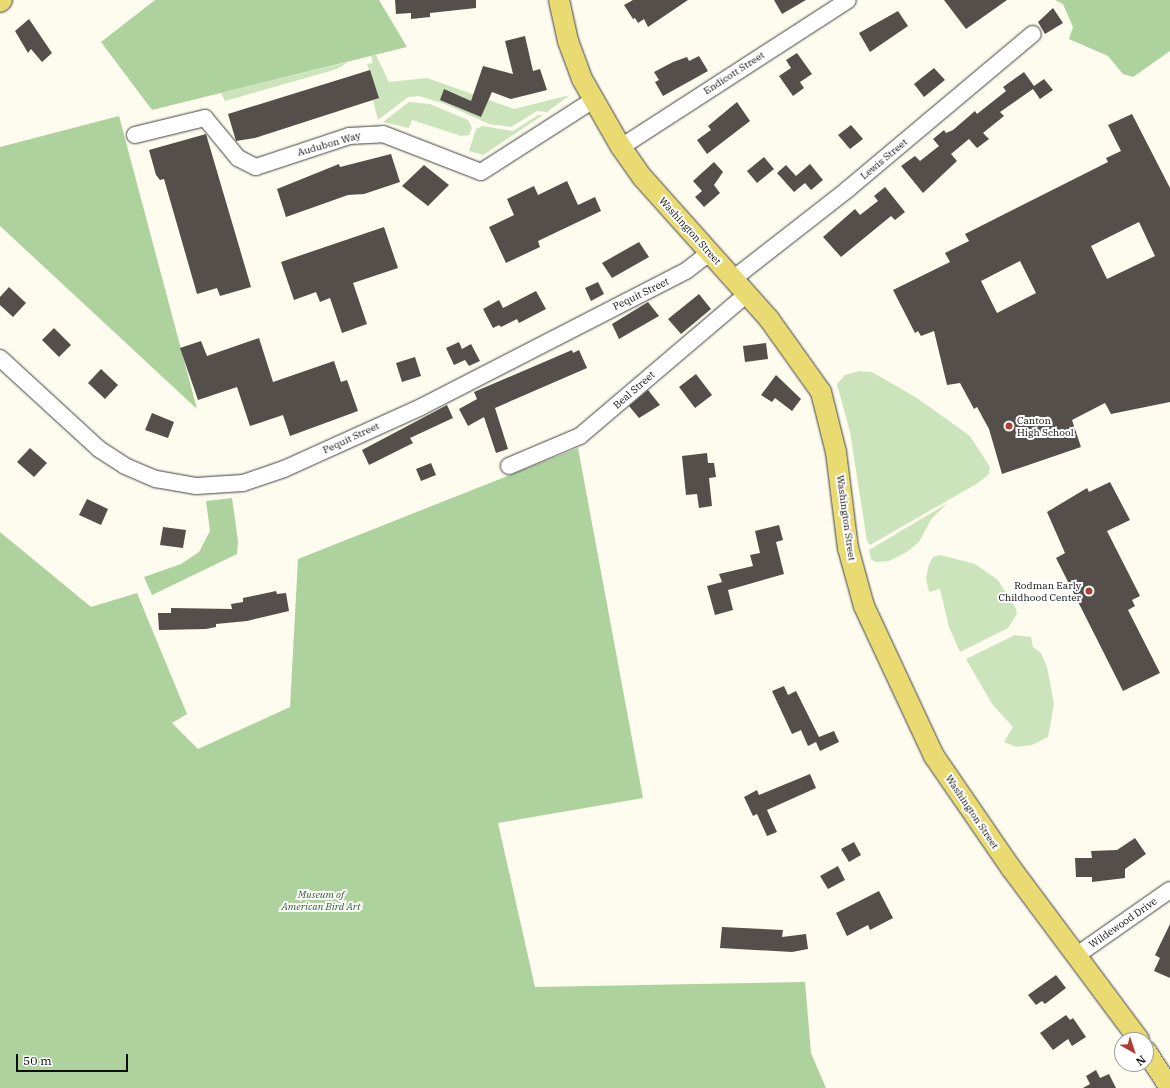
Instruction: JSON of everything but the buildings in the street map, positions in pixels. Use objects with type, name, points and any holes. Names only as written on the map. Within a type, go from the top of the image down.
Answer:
[{"type":"main road","name":"Washington Street","points":[[560,0],[568,41],[593,100],[621,147],[643,178],[789,344],[821,392],[836,452],[848,548],[856,581],[869,619],[914,717],[934,756],[981,826],[1132,1032]]},
{"type":"main road","points":[[1154,1063],[1170,1088]]},
{"type":"street","name":"Endicott Street","points":[[621,147],[848,0]]},
{"type":"street","name":"Lewis Street","points":[[733,279],[848,189],[1033,34]]},
{"type":"street","name":"Audubon Way","points":[[135,135],[205,118],[238,158],[256,167],[349,136],[383,134],[481,172],[593,100]]},
{"type":"street","name":"Pequit Street","points":[[0,358],[98,449],[125,466],[156,479],[196,486],[243,483],[289,467],[421,407],[686,271],[709,253]]},
{"type":"street","name":"Beal Street","points":[[509,466],[580,436],[746,294]]},
{"type":"street","name":"Wildewood Drive","points":[[1077,955],[1170,890]]},
{"type":"green space","points":[[155,0],[379,0],[407,47],[152,110],[101,42]]},
{"type":"green space","points":[[1055,0],[1170,0],[1170,51],[1133,77],[1123,74],[1108,56],[1069,39],[1073,27],[1063,4]]},
{"type":"green space","points":[[376,55],[389,82],[427,78],[514,109],[570,95],[547,112],[537,111],[511,127],[489,124],[445,104],[419,96],[408,97],[378,120],[373,100],[378,98],[367,64],[373,63],[371,56]],"holes":[[[454,94],[485,107],[481,117],[450,104]]]},
{"type":"green space","points":[[348,62],[337,69],[225,101],[221,93]]},
{"type":"green space","points":[[409,102],[430,104],[468,120],[472,128],[469,135],[461,136],[412,120],[409,128],[383,122]]},
{"type":"green space","points":[[538,115],[543,115],[483,155],[469,151],[476,129],[483,126],[513,131]]},
{"type":"green space","points":[[119,116],[197,409],[0,226],[0,147]]},
{"type":"green space","points":[[859,371],[872,372],[917,398],[970,436],[990,467],[989,474],[978,483],[870,545],[867,541],[850,432],[837,384],[845,375]]},
{"type":"green space","name":"Museum of American Bird Art","points":[[578,448],[643,798],[498,823],[535,987],[805,982],[811,1053],[826,1088],[0,1088],[0,532],[91,607],[137,593],[187,714],[172,723],[198,749],[290,707],[298,559]]},
{"type":"green space","points":[[232,498],[238,541],[237,554],[152,595],[144,577],[181,564],[199,552],[210,531],[206,501]]},
{"type":"green space","points":[[948,503],[932,518],[919,542],[907,552],[889,561],[875,562],[871,559],[869,550]]},
{"type":"green space","points":[[940,555],[975,564],[998,580],[1016,609],[1017,614],[1008,628],[960,652],[949,627],[940,589],[930,592],[928,589],[926,578],[929,564],[933,557]]},
{"type":"green space","points":[[1015,635],[1031,637],[1033,647],[1041,653],[1047,667],[1054,704],[1048,737],[1032,745],[1016,747],[1004,742],[1013,727],[992,704],[966,659]]},
{"type":"place","name":"Canton High School","points":[[1009,426]]},
{"type":"place","name":"Rodman Early Childhood Center","points":[[1089,591]]}]
